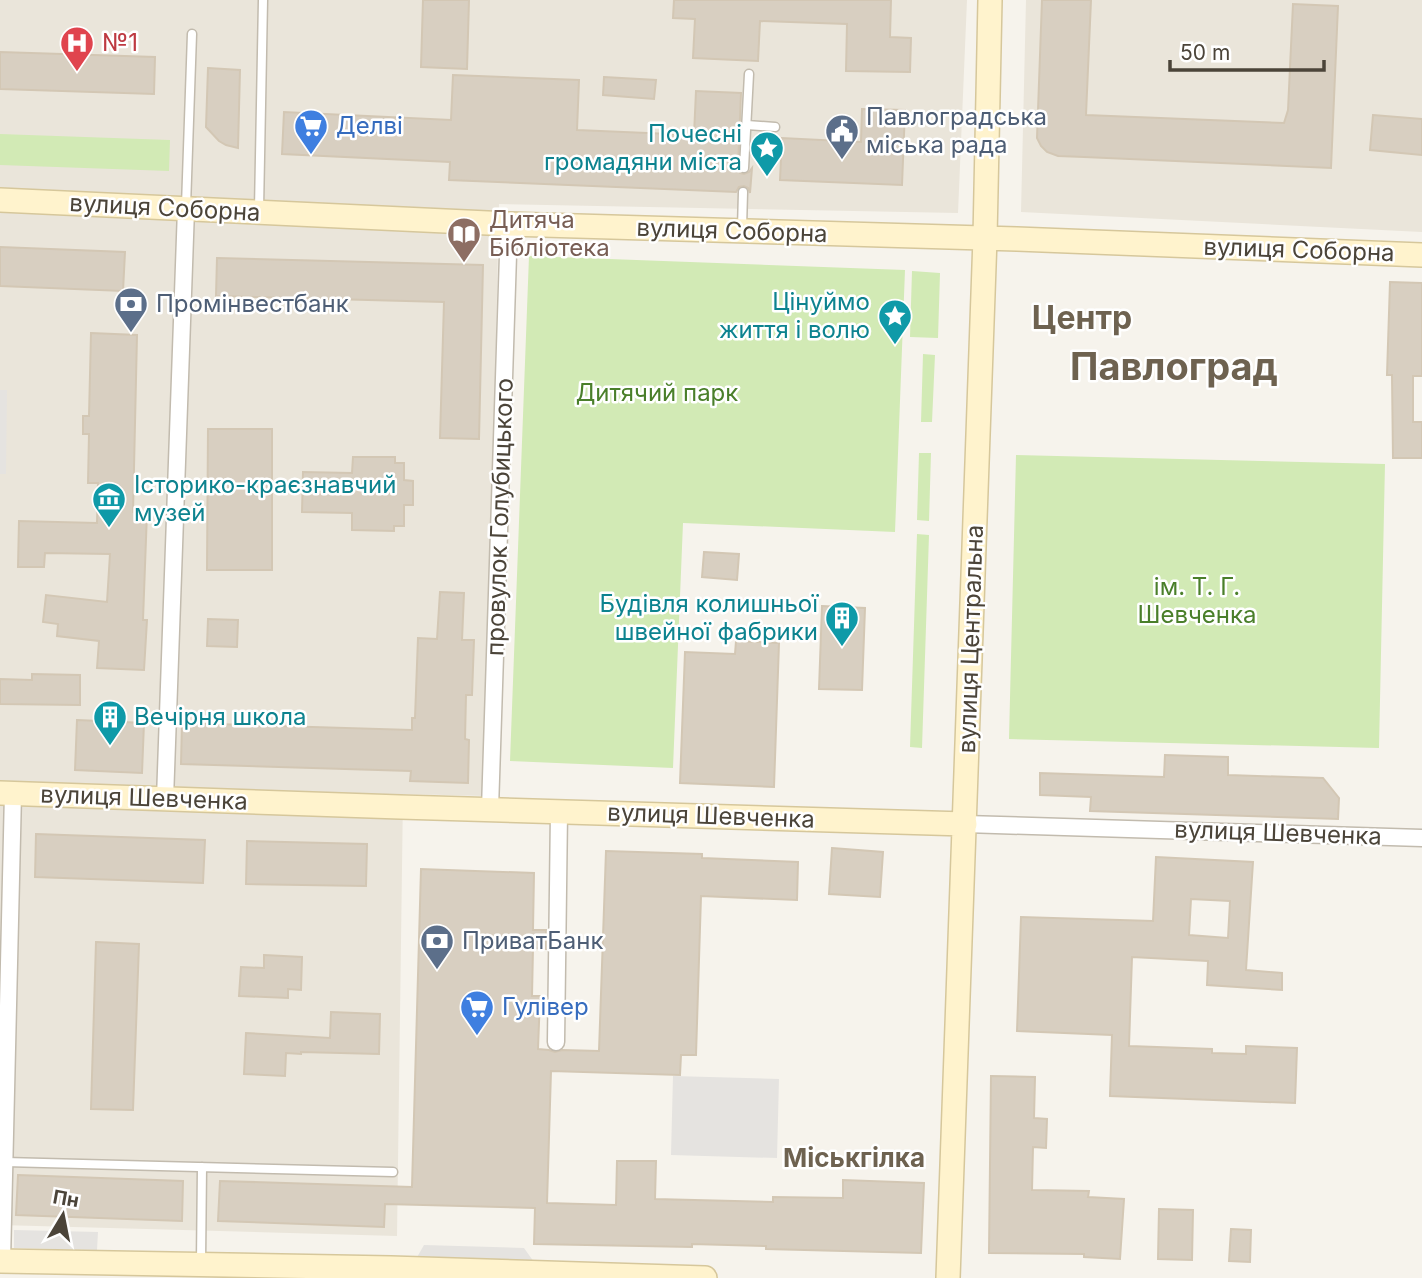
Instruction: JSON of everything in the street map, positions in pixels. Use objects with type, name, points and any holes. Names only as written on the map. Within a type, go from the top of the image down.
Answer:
[{"type":"street","name":"вулиця Центральна","points":[[948,1278],[985,238],[990,0]]},
{"type":"street","name":"вулиця Соборна","points":[[0,200],[509,224],[985,238],[1422,255]]},
{"type":"street","points":[[165,799],[186,209]]},
{"type":"street","name":"провулок Голубицького","points":[[490,809],[509,224]]},
{"type":"street","points":[[6,793],[5,1162],[1,1261],[67,1266],[201,1264],[705,1278]]},
{"type":"street","name":"вулиця Шевченка","points":[[6,793],[1422,838]]},
{"type":"street","points":[[556,1042],[559,811]]},
{"type":"lane","points":[[259,212],[263,0]]},
{"type":"lane","points":[[186,209],[192,34]]},
{"type":"lane","points":[[744,167],[750,74]]},
{"type":"lane","points":[[747,125],[775,127]]},
{"type":"lane","points":[[741,232],[743,192]]},
{"type":"lane","points":[[5,1162],[393,1172]]},
{"type":"lane","points":[[201,1264],[202,1167]]},
{"type":"shaded area","points":[[0,0],[967,0],[958,213],[499,204],[486,796],[403,794],[397,1236],[0,1225]]},
{"type":"shaded area","points":[[1026,0],[1422,0],[1422,232],[1021,212]]},
{"type":"shaded area","points":[[0,390],[7,390],[6,474],[0,474]]},
{"type":"shaded area","points":[[673,1076],[779,1079],[777,1158],[671,1155]]},
{"type":"shaded area","points":[[14,1230],[98,1232],[97,1250],[14,1248]]},
{"type":"shaded area","points":[[424,1245],[524,1248],[534,1262],[416,1259]]},
{"type":"green space","points":[[0,134],[170,140],[169,171],[0,165]]},
{"type":"green space","name":"Дитячий парк","points":[[529,256],[905,270],[895,532],[683,523],[673,768],[510,761]]},
{"type":"green space","points":[[912,271],[940,273],[938,338],[910,337]]},
{"type":"green space","points":[[923,354],[935,355],[932,422],[921,422]]},
{"type":"green space","points":[[919,453],[931,453],[929,521],[917,520]]},
{"type":"green space","name":"ім. Т. Г. Шевченка","points":[[1016,455],[1385,464],[1379,748],[1009,739]]},
{"type":"green space","points":[[917,534],[929,535],[922,748],[910,747]]},
{"type":"building","points":[[423,0],[469,0],[467,69],[421,67]]},
{"type":"building","points":[[674,0],[891,0],[890,37],[911,38],[910,72],[846,71],[847,24],[760,21],[758,61],[693,58],[695,19],[673,18]]},
{"type":"building","points":[[1042,0],[1091,0],[1086,115],[1284,123],[1288,110],[1293,4],[1338,6],[1331,168],[1058,156],[1047,152],[1037,138]]},
{"type":"building","name":"№1","points":[[0,52],[155,57],[154,94],[0,89]]},
{"type":"building","points":[[208,68],[240,70],[238,148],[219,141],[206,127]]},
{"type":"building","points":[[453,75],[579,80],[577,130],[694,135],[696,91],[741,93],[738,168],[740,173],[744,174],[752,168],[750,193],[744,186],[739,187],[736,192],[449,180],[450,162],[282,154],[284,112],[451,120]]},
{"type":"building","points":[[604,77],[656,80],[654,99],[603,95]]},
{"type":"building","name":"Павлоградська міська рада","points":[[862,109],[905,110],[902,185],[780,180],[782,138],[861,142]]},
{"type":"building","points":[[1373,115],[1422,119],[1422,155],[1370,150]]},
{"type":"building","points":[[0,247],[125,252],[123,291],[0,286]]},
{"type":"building","points":[[217,258],[483,265],[479,439],[440,438],[444,302],[216,296]]},
{"type":"building","points":[[1390,282],[1422,283],[1422,376],[1413,376],[1413,422],[1422,422],[1422,458],[1393,458],[1392,375],[1387,375]]},
{"type":"building","points":[[91,333],[137,335],[133,512],[147,512],[144,670],[97,668],[99,641],[57,636],[58,624],[43,622],[46,595],[107,602],[110,554],[45,553],[44,567],[18,567],[19,521],[97,523],[98,483],[88,483],[89,434],[83,434],[83,416],[89,416]]},
{"type":"building","points":[[208,429],[272,429],[272,570],[207,570]]},
{"type":"building","points":[[353,457],[395,457],[395,463],[404,463],[404,480],[413,481],[413,505],[404,505],[404,526],[394,526],[394,531],[352,530],[352,513],[302,512],[303,472],[352,473]]},
{"type":"building","points":[[704,552],[739,554],[737,580],[702,577]]},
{"type":"building","points":[[440,592],[464,593],[462,640],[474,640],[472,695],[466,695],[468,783],[410,781],[411,771],[181,764],[182,723],[412,730],[412,718],[415,718],[418,638],[437,639]]},
{"type":"building","name":"Будівля колишньої швейної фабрики","points":[[822,606],[865,608],[862,690],[819,689]]},
{"type":"building","points":[[208,619],[238,620],[237,647],[207,646]]},
{"type":"building","points":[[736,641],[779,643],[774,787],[680,783],[685,652],[735,654]]},
{"type":"building","points":[[32,674],[80,675],[80,705],[0,704],[0,679],[32,680]]},
{"type":"building","name":"Вечірня школа","points":[[77,720],[144,723],[142,773],[75,770]]},
{"type":"building","points":[[1165,755],[1228,757],[1228,775],[1323,778],[1339,798],[1338,819],[1090,811],[1091,797],[1040,795],[1040,773],[1164,777]]},
{"type":"building","points":[[36,834],[205,840],[203,883],[35,877]]},
{"type":"building","points":[[247,841],[367,844],[366,886],[246,884]]},
{"type":"building","points":[[832,848],[883,852],[880,897],[829,894]]},
{"type":"building","name":"Гулівер","points":[[606,851],[702,854],[702,858],[798,862],[797,900],[701,896],[696,1055],[681,1055],[680,1075],[551,1071],[547,1203],[616,1205],[617,1161],[656,1161],[655,1199],[773,1202],[773,1197],[843,1198],[843,1180],[924,1183],[921,1253],[692,1244],[692,1247],[534,1244],[535,1208],[385,1204],[384,1227],[218,1221],[220,1181],[412,1187],[421,869],[534,873],[533,930],[546,930],[546,949],[533,948],[532,996],[540,996],[538,1049],[555,1052],[599,1051]]},
{"type":"building","points":[[1156,857],[1253,862],[1246,970],[1282,973],[1282,990],[1207,985],[1208,961],[1132,957],[1129,1046],[1212,1049],[1212,1053],[1246,1054],[1246,1046],[1297,1048],[1295,1103],[1110,1096],[1112,1035],[1017,1031],[1021,917],[1153,921]],"holes":[[[1191,899],[1230,901],[1228,938],[1189,935]]]},
{"type":"building","points":[[96,942],[139,944],[133,1110],[91,1109]]},
{"type":"building","points":[[264,955],[302,957],[301,990],[288,989],[288,998],[239,996],[241,967],[264,968]]},
{"type":"building","points":[[331,1012],[380,1014],[379,1054],[286,1053],[285,1076],[244,1074],[246,1033],[330,1038]]},
{"type":"building","points":[[991,1076],[1035,1077],[1034,1118],[1047,1119],[1046,1148],[1033,1147],[1032,1190],[1089,1191],[1088,1197],[1124,1199],[1120,1259],[1084,1257],[1084,1254],[989,1253]]},
{"type":"building","points":[[18,1175],[183,1181],[182,1221],[16,1215]]},
{"type":"building","points":[[1159,1209],[1193,1210],[1192,1260],[1158,1259]]},
{"type":"building","points":[[1231,1229],[1251,1230],[1250,1262],[1229,1261]]},
{"type":"place","name":"№1","points":[[77,73]]},
{"type":"place","name":"Делві","points":[[311,156]]},
{"type":"place","name":"Павлоградська міська рада","points":[[842,161]]},
{"type":"place","name":"Почесні громадяни міста","points":[[767,178]]},
{"type":"place","name":"Дитяча Бiблiотека","points":[[464,264]]},
{"type":"place","name":"Промінвестбанк","points":[[131,334]]},
{"type":"place","name":"Цінуймо життя і волю","points":[[895,346]]},
{"type":"place","name":"Історико-краєзнавчий музей","points":[[109,529]]},
{"type":"place","name":"Будівля колишньої швейної фабрики","points":[[842,648]]},
{"type":"place","name":"Вечірня школа","points":[[110,747]]},
{"type":"place","name":"ПриватБанк","points":[[437,971]]},
{"type":"place","name":"Гулівер","points":[[477,1037]]},
{"type":"district","name":"Центр","points":[[1082,318]]},
{"type":"district","name":"Павлоград","points":[[1174,367]]},
{"type":"district","name":"Міськгілка","points":[[854,1158]]}]
